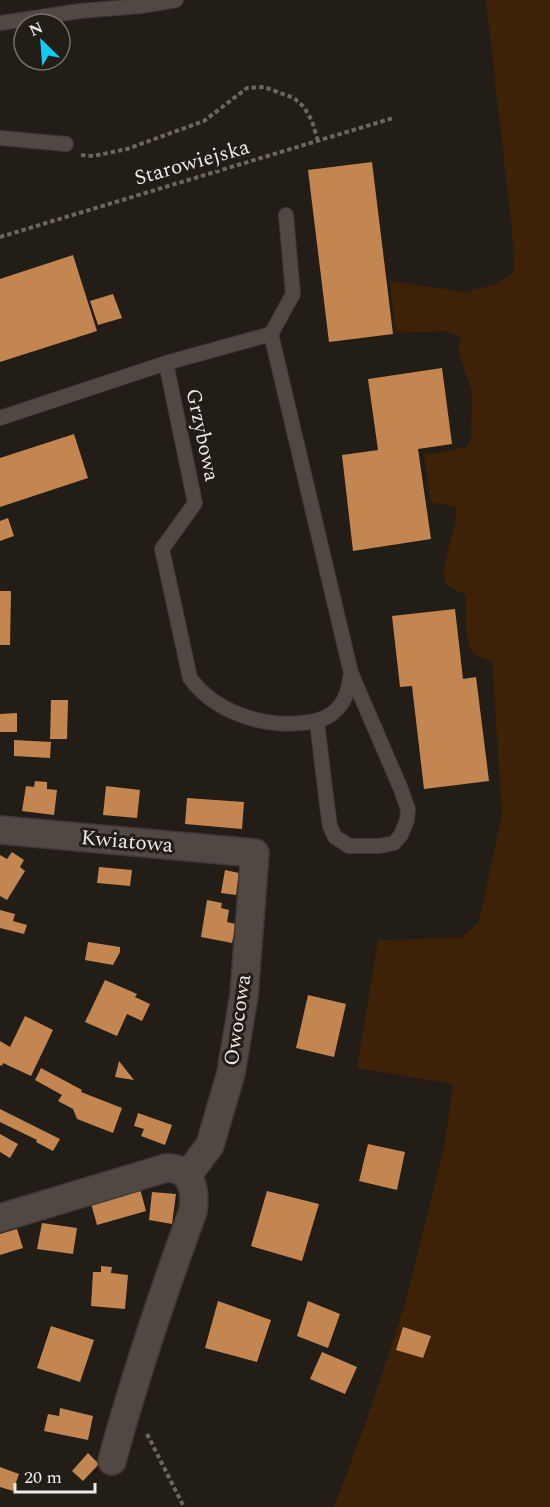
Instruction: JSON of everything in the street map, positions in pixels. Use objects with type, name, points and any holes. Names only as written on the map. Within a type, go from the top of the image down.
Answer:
[{"type":"street","name":"Kwiatowa","points":[[0,830],[255,853]]},
{"type":"street","name":"Owocowa","points":[[187,1176],[210,1144],[231,1074],[244,995],[255,853]]},
{"type":"street","points":[[0,1218],[166,1168],[177,1169],[187,1176],[192,1185],[195,1197],[193,1211],[160,1299],[112,1461]]},
{"type":"lane","points":[[0,23],[80,6],[141,6],[176,0]]},
{"type":"lane","points":[[0,138],[66,144]]},
{"type":"lane","points":[[286,215],[293,294],[272,334],[351,673],[408,809],[407,820],[401,835],[394,843],[380,846],[349,846],[335,837],[330,826],[317,722],[335,711],[344,699],[351,673]]},
{"type":"lane","points":[[0,418],[166,363],[272,334]]},
{"type":"lane","name":"Grzybowa","points":[[166,363],[195,503],[162,549],[190,678],[199,691],[218,704],[254,720],[286,724],[317,722]]},
{"type":"path","points":[[66,144],[81,155],[93,156],[127,149],[204,121],[247,88],[264,87],[294,98],[304,107],[312,121],[318,141]]},
{"type":"path","name":"Starowiejska","points":[[0,237],[393,118]]},
{"type":"path","points":[[129,1398],[184,1507]]},
{"type":"shaded area","points":[[486,0],[550,0],[550,1507],[334,1507],[367,1419],[405,1304],[445,1142],[453,1084],[357,1068],[378,940],[461,938],[479,922],[502,814],[492,661],[478,656],[470,648],[466,626],[466,595],[446,585],[443,571],[456,518],[456,507],[431,502],[424,455],[467,447],[471,439],[472,392],[458,351],[461,338],[447,331],[396,333],[390,281],[465,292],[496,284],[514,272],[513,241]]},
{"type":"building","points":[[372,162],[393,334],[329,342],[308,170]]},
{"type":"building","points":[[73,255],[97,331],[0,362],[0,279]]},
{"type":"building","points":[[113,294],[122,318],[98,325],[90,301]]},
{"type":"building","points":[[442,368],[452,444],[418,449],[431,539],[353,551],[342,455],[378,450],[368,379]]},
{"type":"building","points":[[74,434],[88,478],[0,507],[0,458]]},
{"type":"building","points":[[8,518],[14,536],[0,541],[0,521]]},
{"type":"building","points":[[0,591],[11,591],[10,645],[0,645]]},
{"type":"building","points":[[455,609],[463,679],[476,677],[489,781],[424,789],[412,686],[400,687],[392,616]]},
{"type":"building","points":[[51,700],[68,700],[67,739],[50,739]]},
{"type":"building","points":[[17,713],[17,732],[0,732],[0,714]]},
{"type":"building","points":[[14,740],[51,742],[50,758],[14,756]]},
{"type":"building","points":[[35,781],[47,782],[47,789],[57,790],[54,815],[22,811],[26,786],[34,787]]},
{"type":"building","points":[[106,786],[140,790],[137,818],[103,815]]},
{"type":"building","points":[[187,798],[244,802],[242,829],[185,824]]},
{"type":"building","points":[[12,852],[24,860],[20,867],[25,871],[7,900],[0,896],[0,855],[7,859]]},
{"type":"building","points":[[99,867],[132,870],[130,886],[97,883]]},
{"type":"building","points":[[225,870],[239,873],[236,895],[221,893]]},
{"type":"building","points":[[207,900],[222,903],[221,908],[229,910],[227,922],[236,924],[232,943],[201,937]]},
{"type":"building","points":[[0,910],[15,914],[13,921],[27,925],[24,934],[0,928]]},
{"type":"building","points":[[88,942],[120,947],[120,952],[113,965],[85,960]]},
{"type":"building","points":[[105,980],[137,994],[135,997],[150,1004],[142,1021],[127,1014],[117,1036],[85,1022]]},
{"type":"building","points":[[308,995],[346,1004],[334,1057],[296,1048]]},
{"type":"building","points":[[25,1016],[53,1030],[31,1076],[3,1063],[2,1066],[0,1065],[0,1041],[10,1047]]},
{"type":"building","points":[[119,1061],[134,1080],[115,1077]]},
{"type":"building","points":[[41,1068],[82,1090],[81,1092],[122,1108],[113,1133],[77,1119],[73,1109],[58,1101],[62,1095],[35,1080]]},
{"type":"building","points":[[0,1109],[60,1139],[53,1151],[36,1142],[37,1140],[0,1122]]},
{"type":"building","points":[[138,1113],[172,1125],[165,1145],[141,1136],[144,1129],[134,1126]]},
{"type":"building","points":[[0,1134],[18,1144],[10,1158],[0,1152]]},
{"type":"building","points":[[368,1144],[405,1152],[397,1190],[359,1181]]},
{"type":"building","points":[[139,1185],[146,1211],[97,1225],[90,1200]]},
{"type":"building","points":[[267,1191],[319,1204],[302,1261],[251,1246]]},
{"type":"building","points":[[152,1192],[176,1194],[172,1224],[149,1220]]},
{"type":"building","points":[[42,1223],[77,1228],[73,1254],[37,1249]]},
{"type":"building","points":[[17,1229],[23,1248],[0,1255],[0,1234]]},
{"type":"building","points":[[101,1266],[112,1267],[111,1273],[128,1275],[125,1309],[91,1306],[93,1272],[101,1272]]},
{"type":"building","points":[[218,1301],[271,1320],[257,1362],[205,1348]]},
{"type":"building","points":[[308,1301],[340,1314],[328,1348],[297,1336]]},
{"type":"building","points":[[51,1326],[94,1340],[80,1382],[37,1368]]},
{"type":"building","points":[[403,1327],[431,1336],[423,1358],[396,1350]]},
{"type":"building","points":[[322,1352],[357,1367],[345,1394],[310,1379]]},
{"type":"building","points":[[60,1408],[93,1416],[88,1440],[44,1431],[48,1414],[59,1416]]},
{"type":"building","points":[[88,1453],[99,1464],[83,1481],[72,1471]]},
{"type":"building","points":[[0,1467],[19,1474],[13,1491],[0,1487]]}]
